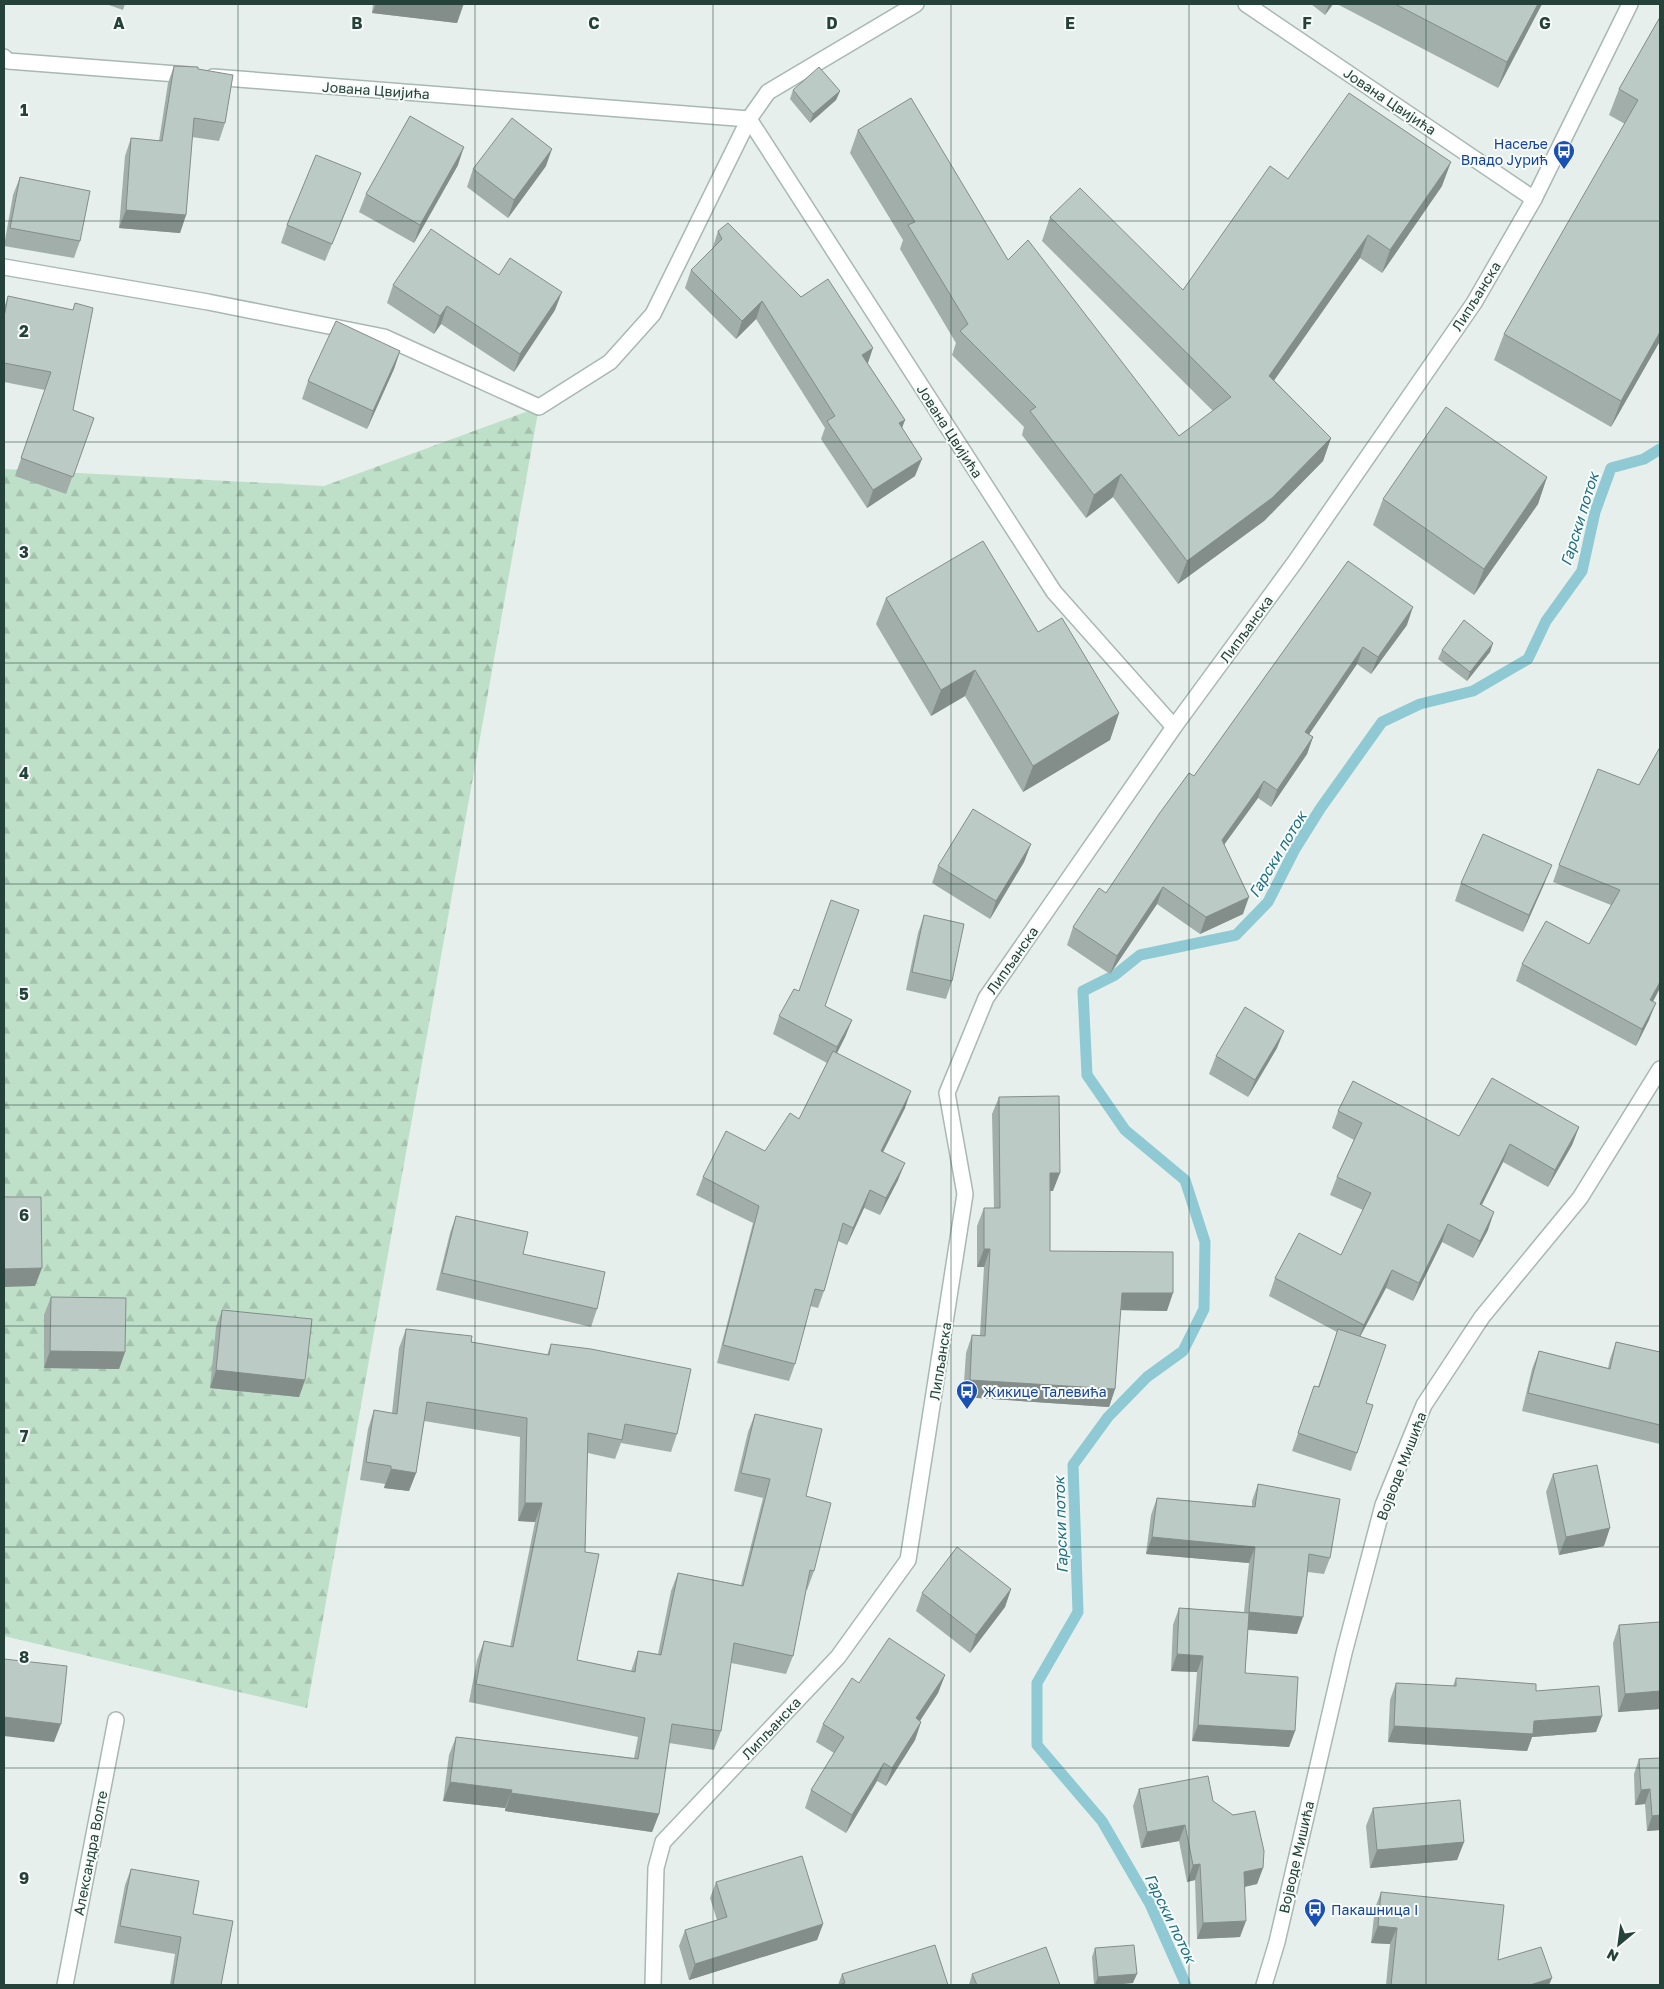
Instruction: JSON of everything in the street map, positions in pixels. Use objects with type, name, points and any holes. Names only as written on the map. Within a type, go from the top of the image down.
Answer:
[{"type":"street","points":[[4,267],[208,302],[384,337],[538,407],[610,362],[653,314],[749,119],[768,92],[916,4]]},
{"type":"street","name":"Јована Цвијића","points":[[1246,4],[1534,199]]},
{"type":"street","name":"Липљанска","points":[[653,1985],[656,1868],[663,1842],[838,1657],[908,1560],[965,1194],[947,1093],[986,998],[1174,727],[1295,562],[1474,303],[1534,199],[1630,4]]},
{"type":"street","name":"Јована Цвијића","points":[[4,57],[8,61],[749,119],[1054,592],[1174,727]]},
{"type":"street","name":"Војводе Мишића","points":[[1264,1985],[1277,1942],[1344,1653],[1383,1505],[1424,1405],[1482,1316],[1580,1198],[1660,1069]]},
{"type":"street","name":"Александра Волте","points":[[65,1985],[116,1720]]},
{"type":"green space","points":[[539,407],[307,1708],[4,1636],[4,469],[324,486]]},
{"type":"building","points":[[1395,4],[1538,4],[1507,62]]},
{"type":"building","points":[[1660,17],[1660,332],[1621,401],[1504,334],[1638,100],[1619,89]]},
{"type":"building","points":[[174,66],[198,67],[198,69],[233,75],[225,123],[194,118],[186,215],[126,210],[131,138],[162,141]]},
{"type":"building","points":[[819,67],[840,91],[813,114],[793,90]]},
{"type":"building","points":[[1349,93],[1451,162],[1390,250],[1368,235],[1269,376],[1331,438],[1272,498],[1187,561],[1121,474],[1094,495],[1030,411],[1036,407],[960,331],[968,324],[908,225],[915,222],[858,130],[911,98],[1008,260],[1028,240],[1179,436],[1231,397],[1050,217],[1080,188],[1183,290],[1270,166],[1288,179]]},
{"type":"building","points":[[410,116],[464,147],[420,225],[366,194]]},
{"type":"building","points":[[512,118],[552,149],[514,200],[473,169]]},
{"type":"building","points":[[316,155],[361,173],[332,244],[287,225]]},
{"type":"building","points":[[20,177],[90,191],[80,241],[10,228]]},
{"type":"building","points":[[728,223],[801,297],[828,279],[873,348],[862,355],[905,420],[899,423],[922,459],[873,490],[827,421],[835,416],[762,301],[742,321],[691,270],[722,239],[718,231]]},
{"type":"building","points":[[431,229],[499,275],[510,258],[562,292],[520,354],[447,306],[440,316],[393,285]]},
{"type":"building","points":[[8,296],[73,310],[75,303],[93,308],[73,410],[94,418],[73,477],[21,458],[51,372],[4,363],[4,317]]},
{"type":"building","points":[[336,321],[400,351],[373,411],[308,381]]},
{"type":"building","points":[[1446,407],[1547,477],[1484,569],[1383,499]]},
{"type":"building","points":[[983,541],[1038,632],[1062,618],[1119,713],[1033,766],[975,670],[941,690],[886,598]]},
{"type":"building","points":[[1348,561],[1413,607],[1378,657],[1363,647],[1305,732],[1313,737],[1277,790],[1264,781],[1222,840],[1249,897],[1206,917],[1163,887],[1117,956],[1073,927],[1099,888],[1106,893],[1189,773],[1194,776]]},
{"type":"building","points":[[1464,620],[1493,643],[1470,672],[1442,650]]},
{"type":"building","points":[[1660,747],[1660,982],[1650,1000],[1656,1003],[1642,1029],[1522,964],[1546,921],[1589,944],[1620,890],[1559,865],[1598,769],[1639,785]]},
{"type":"building","points":[[973,809],[1031,844],[996,901],[938,866]]},
{"type":"building","points":[[1483,834],[1552,865],[1529,915],[1461,883]]},
{"type":"building","points":[[831,900],[859,910],[825,1006],[852,1020],[837,1047],[779,1016],[794,989],[799,991]]},
{"type":"building","points":[[924,915],[964,924],[952,981],[912,972]]},
{"type":"building","points":[[1245,1007],[1284,1031],[1255,1080],[1216,1056]]},
{"type":"building","points":[[833,1051],[911,1091],[881,1151],[905,1163],[886,1198],[870,1190],[853,1228],[843,1223],[824,1291],[815,1289],[795,1364],[723,1345],[759,1206],[703,1177],[726,1131],[765,1151],[790,1113],[799,1119]]},
{"type":"building","points":[[1492,1078],[1579,1127],[1555,1170],[1510,1144],[1480,1204],[1494,1212],[1480,1241],[1448,1224],[1419,1283],[1392,1270],[1364,1325],[1275,1278],[1299,1233],[1341,1255],[1371,1193],[1337,1177],[1362,1123],[1338,1111],[1353,1081],[1459,1136]]},
{"type":"building","points":[[1059,1096],[1060,1173],[1050,1173],[1050,1251],[1173,1252],[1173,1293],[1122,1293],[1115,1389],[970,1380],[972,1335],[985,1336],[990,1249],[984,1249],[984,1208],[1000,1208],[999,1097]]},
{"type":"building","points":[[4,1197],[41,1197],[42,1268],[4,1269]]},
{"type":"building","points":[[456,1216],[528,1232],[523,1254],[605,1272],[597,1309],[442,1273]]},
{"type":"building","points":[[51,1297],[126,1298],[125,1352],[50,1351]]},
{"type":"building","points":[[222,1310],[312,1319],[305,1380],[216,1370]]},
{"type":"building","points":[[406,1329],[472,1336],[471,1342],[549,1355],[551,1344],[591,1349],[691,1369],[677,1434],[625,1424],[622,1440],[588,1433],[585,1552],[599,1554],[577,1660],[635,1672],[638,1651],[661,1655],[678,1573],[743,1586],[770,1479],[741,1473],[755,1414],[822,1429],[806,1496],[831,1503],[814,1571],[810,1570],[793,1656],[734,1643],[721,1731],[672,1724],[659,1814],[511,1793],[512,1790],[450,1782],[456,1737],[638,1759],[645,1718],[476,1684],[484,1641],[513,1647],[542,1503],[525,1503],[527,1418],[427,1402],[416,1473],[366,1462],[374,1410],[397,1414]]},
{"type":"building","points":[[1338,1329],[1386,1345],[1366,1403],[1373,1405],[1357,1453],[1298,1433],[1314,1386],[1319,1387]]},
{"type":"building","points":[[1616,1342],[1660,1352],[1660,1425],[1528,1393],[1539,1351],[1610,1369]]},
{"type":"building","points":[[1597,1465],[1610,1528],[1566,1537],[1553,1474]]},
{"type":"building","points":[[1258,1484],[1340,1499],[1330,1558],[1309,1554],[1303,1617],[1249,1612],[1255,1547],[1152,1537],[1157,1498],[1255,1507]]},
{"type":"building","points":[[957,1547],[1011,1589],[976,1635],[922,1593]]},
{"type":"building","points":[[1179,1608],[1249,1613],[1245,1673],[1298,1677],[1295,1731],[1198,1725],[1203,1656],[1177,1654]]},
{"type":"building","points":[[1660,1622],[1660,1691],[1625,1694],[1619,1625]]},
{"type":"building","points":[[889,1638],[945,1675],[916,1718],[921,1722],[892,1768],[884,1763],[852,1815],[811,1790],[844,1737],[823,1724],[852,1678],[859,1683]]},
{"type":"building","points":[[4,1659],[67,1666],[61,1724],[4,1717]]},
{"type":"building","points":[[1456,1678],[1536,1684],[1536,1691],[1599,1686],[1602,1716],[1534,1721],[1533,1734],[1394,1726],[1396,1683],[1456,1686]]},
{"type":"building","points":[[1660,1758],[1660,1815],[1652,1816],[1650,1789],[1641,1790],[1639,1759]]},
{"type":"building","points":[[1208,1776],[1213,1801],[1233,1815],[1255,1811],[1264,1851],[1263,1868],[1244,1872],[1246,1921],[1203,1923],[1200,1864],[1193,1865],[1185,1825],[1147,1832],[1139,1789]]},
{"type":"building","points":[[1460,1800],[1464,1842],[1377,1850],[1373,1808]]},
{"type":"building","points":[[802,1856],[823,1924],[695,1964],[685,1930],[727,1917],[716,1882]]},
{"type":"building","points":[[131,1869],[199,1881],[193,1914],[233,1921],[221,1985],[173,1985],[181,1937],[120,1926]]},
{"type":"building","points":[[1381,1892],[1504,1905],[1498,1960],[1541,1947],[1552,1978],[1530,1985],[1391,1985],[1397,1928],[1378,1926]]},
{"type":"building","points":[[935,1945],[948,1985],[839,1985],[845,1983],[842,1974]]},
{"type":"building","points":[[1134,1945],[1137,1974],[1098,1977],[1095,1948]]},
{"type":"building","points":[[1046,1947],[1060,1985],[977,1985],[972,1974]]},
{"type":"waterway","name":"Гарски поток","points":[[1186,1985],[1150,1904],[1102,1821],[1037,1745],[1037,1683],[1078,1612],[1073,1465],[1108,1417],[1147,1377],[1183,1351],[1204,1309],[1205,1242],[1185,1180],[1125,1130],[1087,1075],[1083,991],[1115,975],[1140,955],[1236,935],[1268,902],[1295,849],[1320,809],[1382,722],[1420,704],[1473,691],[1528,659],[1546,621],[1582,571],[1595,512],[1611,468],[1644,459],[1660,449]]},
{"type":"place","name":"Насеље Владо Јурић","points":[[1564,170]]},
{"type":"place","name":"Жикице Талевића","points":[[967,1410]]},
{"type":"place","name":"Пакашница I","points":[[1315,1928]]}]
